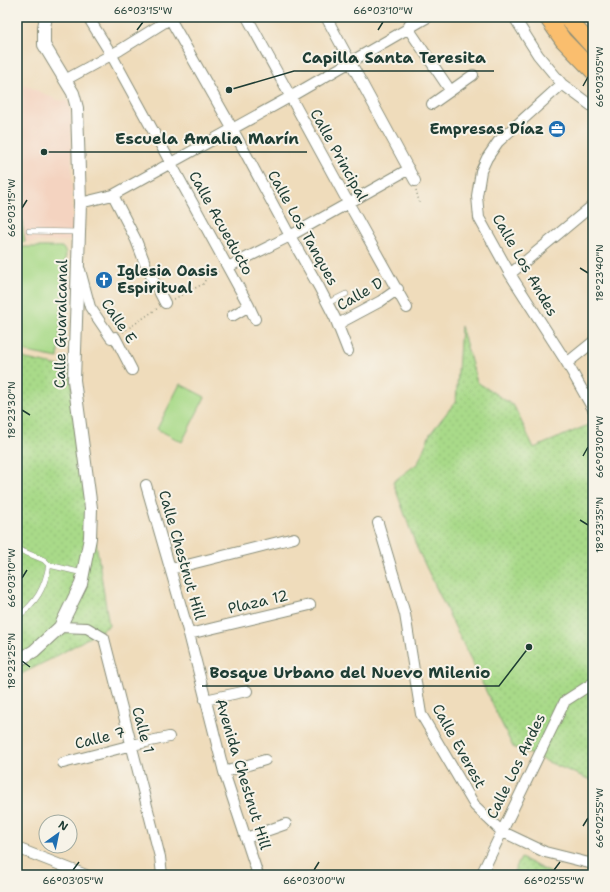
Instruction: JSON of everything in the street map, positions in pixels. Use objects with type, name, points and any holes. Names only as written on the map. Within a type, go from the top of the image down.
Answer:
[{"type":"highway","points":[[547,17],[563,40],[593,71]]},
{"type":"highway","points":[[566,17],[593,46]]},
{"type":"street","name":"Calle Guaralcanal","points":[[17,662],[34,651],[60,627],[81,584],[90,538],[91,508],[74,380],[80,203],[77,108],[73,93],[44,45],[44,26],[46,17]]},
{"type":"street","name":"Calle Acueducto","points":[[88,17],[111,54],[228,267],[255,320]]},
{"type":"street","name":"Calle Principal","points":[[247,17],[349,204],[398,289],[407,308]]},
{"type":"street","points":[[326,17],[415,181]]},
{"type":"street","points":[[408,28],[415,17]]},
{"type":"street","points":[[80,203],[113,195],[290,97],[428,17]]},
{"type":"street","points":[[514,17],[538,55],[562,84],[593,107]]},
{"type":"street","points":[[65,80],[170,18]]},
{"type":"street","name":"Calle Los Tanques","points":[[170,18],[328,303],[338,324],[348,352]]},
{"type":"street","points":[[408,28],[450,90]]},
{"type":"street","points":[[432,104],[473,74]]},
{"type":"street","name":"Calle Los Andes","points":[[562,84],[498,142],[487,158],[481,171],[477,196],[479,218],[510,274],[567,363],[593,408]]},
{"type":"street","points":[[228,267],[290,236],[409,169]]},
{"type":"street","points":[[113,195],[136,240],[146,266],[166,303]]},
{"type":"street","points":[[510,274],[593,205]]},
{"type":"street","name":"Calle E","points":[[78,264],[90,307],[111,338],[115,337],[132,370]]},
{"type":"street","name":"Calle D","points":[[338,324],[381,302],[398,289]]},
{"type":"street","points":[[232,316],[249,306]]},
{"type":"street","points":[[567,363],[593,342]]},
{"type":"street","name":"Calle Chestnut Hill","points":[[146,485],[189,634]]},
{"type":"street","name":"Calle Everest","points":[[378,523],[405,614],[421,714],[475,806],[501,831],[545,852],[593,864]]},
{"type":"street","points":[[171,569],[294,538]]},
{"type":"street","name":"Plaza 12","points":[[189,634],[310,605]]},
{"type":"street","name":"Calle 1","points":[[60,627],[87,628],[104,638],[160,857],[162,875]]},
{"type":"street","name":"Avenida Chestnut Hill","points":[[189,634],[224,772],[258,875]]},
{"type":"street","name":"Calle Los Andes","points":[[481,875],[565,701],[593,683]]},
{"type":"street","points":[[205,700],[247,691]]},
{"type":"street","name":"Calle 7","points":[[63,763],[169,737]]},
{"type":"street","points":[[224,772],[266,760]]},
{"type":"street","points":[[246,838],[286,824]]},
{"type":"street","points":[[17,848],[86,875]]},
{"type":"lane","points":[[28,231],[79,232]]},
{"type":"lane","points":[[328,303],[346,294]]},
{"type":"lane","points":[[17,549],[44,560],[49,564],[83,573]]},
{"type":"lane","points":[[17,618],[31,605],[41,592],[49,564]]},
{"type":"path","points":[[415,181],[414,184],[420,205]]},
{"type":"path","points":[[115,337],[166,303],[203,284],[207,277],[228,267]]},
{"type":"shaded area","points":[[17,81],[57,100],[68,101],[71,115],[73,241],[25,242],[17,190]]},
{"type":"green space","points":[[17,190],[25,242],[17,242]]},
{"type":"green space","points":[[17,247],[62,247],[66,252],[58,358],[27,352],[17,347]]},
{"type":"green space","points":[[461,326],[477,382],[514,406],[534,448],[593,423],[593,781],[513,747],[417,548],[393,482],[418,463],[430,434],[456,401]]},
{"type":"green space","points":[[17,354],[26,359],[69,368],[109,626],[53,658],[17,676]]},
{"type":"green space","points":[[180,384],[205,397],[182,442],[157,429]]},
{"type":"green space","points":[[521,858],[555,875],[512,875]]},
{"type":"place","name":"Capilla Santa Teresita","points":[[229,90]]},
{"type":"place","name":"Empresas Díaz","points":[[557,129]]},
{"type":"place","name":"Escuela Amalia Marín","points":[[44,152]]},
{"type":"place","name":"Iglesia Oasis Espiritual","points":[[104,280]]},
{"type":"place","name":"Bosque Urbano del Nuevo Milenio","points":[[529,647]]}]
